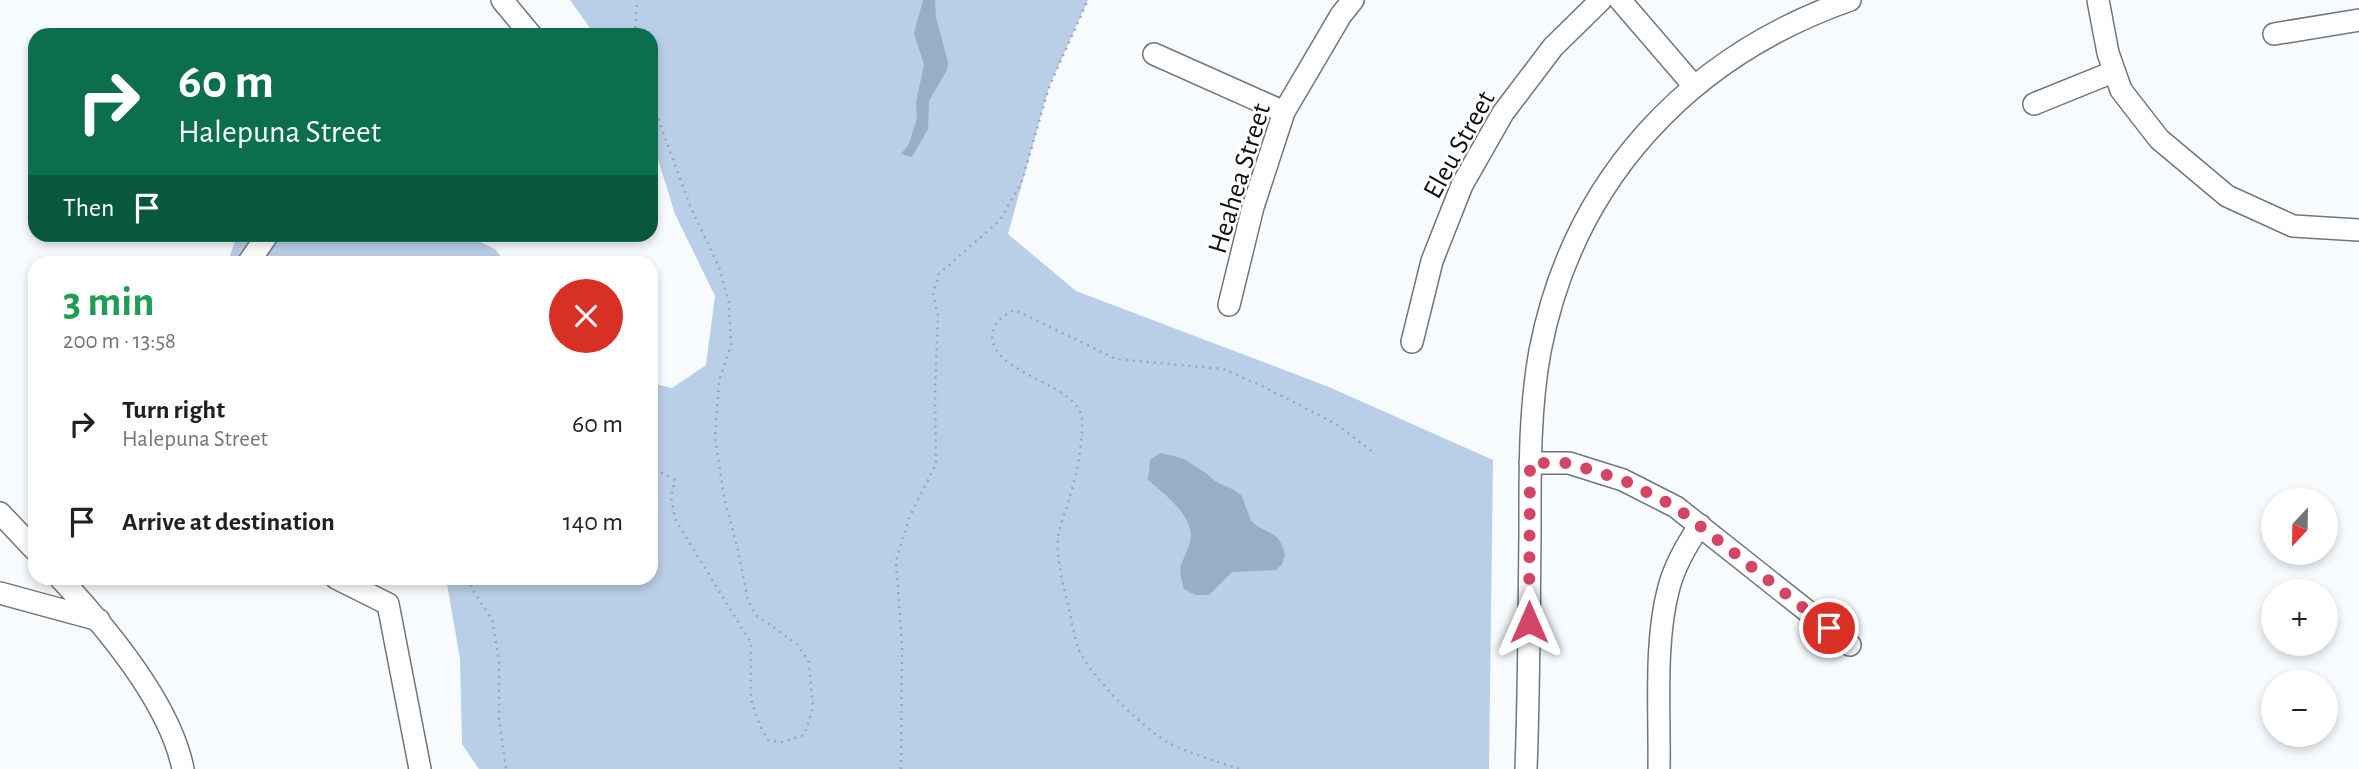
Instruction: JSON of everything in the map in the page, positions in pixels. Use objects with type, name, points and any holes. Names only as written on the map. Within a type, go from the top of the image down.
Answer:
[{"type":"street","points":[[502,0],[525,28]]},
{"type":"street","name":"Heahea Street","points":[[1229,305],[1253,207],[1284,112],[1341,15],[1353,0]]},
{"type":"street","name":"Eleu Street","points":[[1412,342],[1432,261],[1462,185],[1503,113],[1553,47],[1601,0]]},
{"type":"street","points":[[1620,0],[1694,86]]},
{"type":"street","points":[[1526,769],[1529,702],[1530,463],[1540,353],[1555,292],[1578,233],[1610,179],[1648,129],[1694,86],[1752,45],[1814,13],[1850,0]]},
{"type":"street","points":[[2098,0],[2113,72],[2121,90],[2159,139],[2227,196],[2293,226],[2359,230]]},
{"type":"street","points":[[2274,34],[2359,20]]},
{"type":"street","points":[[1154,54],[1284,112]]},
{"type":"street","points":[[2034,104],[2113,72]]},
{"type":"street","points":[[1530,463],[1569,463],[1623,480],[1676,507],[1850,645]]},
{"type":"street","points":[[0,513],[28,543]]},
{"type":"street","points":[[1659,769],[1661,630],[1669,586],[1687,545],[1700,525]]},
{"type":"street","points":[[66,585],[99,620],[161,709],[180,753],[183,769]]},
{"type":"street","points":[[350,585],[388,604],[420,769]]},
{"type":"street","points":[[0,593],[99,620]]},
{"type":"path","points":[[635,28],[637,0]]},
{"type":"path","points":[[901,769],[902,646],[896,561],[909,518],[936,464],[938,316],[933,293],[939,274],[999,221],[1021,184],[1049,87],[1086,0]]},
{"type":"path","points":[[658,118],[686,196],[719,267],[729,302],[731,345],[719,381],[715,437],[724,497],[748,601],[757,615],[797,644],[809,662],[813,708],[804,735],[782,742],[768,740],[760,726],[751,699],[751,643],[675,519],[671,497],[675,480],[658,471]]},
{"type":"path","points":[[1239,769],[1168,742],[1136,718],[1105,687],[1079,649],[1063,586],[1058,540],[1071,495],[1081,441],[1082,416],[1074,402],[1006,360],[995,348],[992,335],[996,324],[1015,310],[1116,359],[1223,369],[1336,424],[1374,453]]},
{"type":"path","points":[[471,585],[492,619],[499,660],[499,719],[506,769]]},
{"type":"shaded area","points":[[570,0],[1088,0],[1049,87],[1008,234],[1076,291],[1329,387],[1493,460],[1489,769],[479,769],[462,744],[460,659],[447,585],[658,585],[658,385],[672,388],[706,365],[715,296],[675,214],[658,159],[658,28],[590,28]]},
{"type":"shaded area","points":[[923,0],[935,0],[936,17],[948,62],[947,70],[929,101],[928,129],[912,157],[901,154],[909,144],[917,118],[916,102],[924,65],[914,33]]},
{"type":"shaded area","points":[[234,242],[480,242],[495,249],[500,256],[230,256]]},
{"type":"shaded area","points":[[1160,453],[1182,458],[1242,496],[1251,521],[1280,541],[1285,555],[1282,564],[1276,570],[1232,572],[1209,595],[1195,595],[1184,589],[1181,564],[1191,533],[1184,515],[1148,480],[1150,460]]},
{"type":"route","points":[[1529,622],[1530,463],[1569,463],[1623,480],[1676,507],[1829,628]]}]
